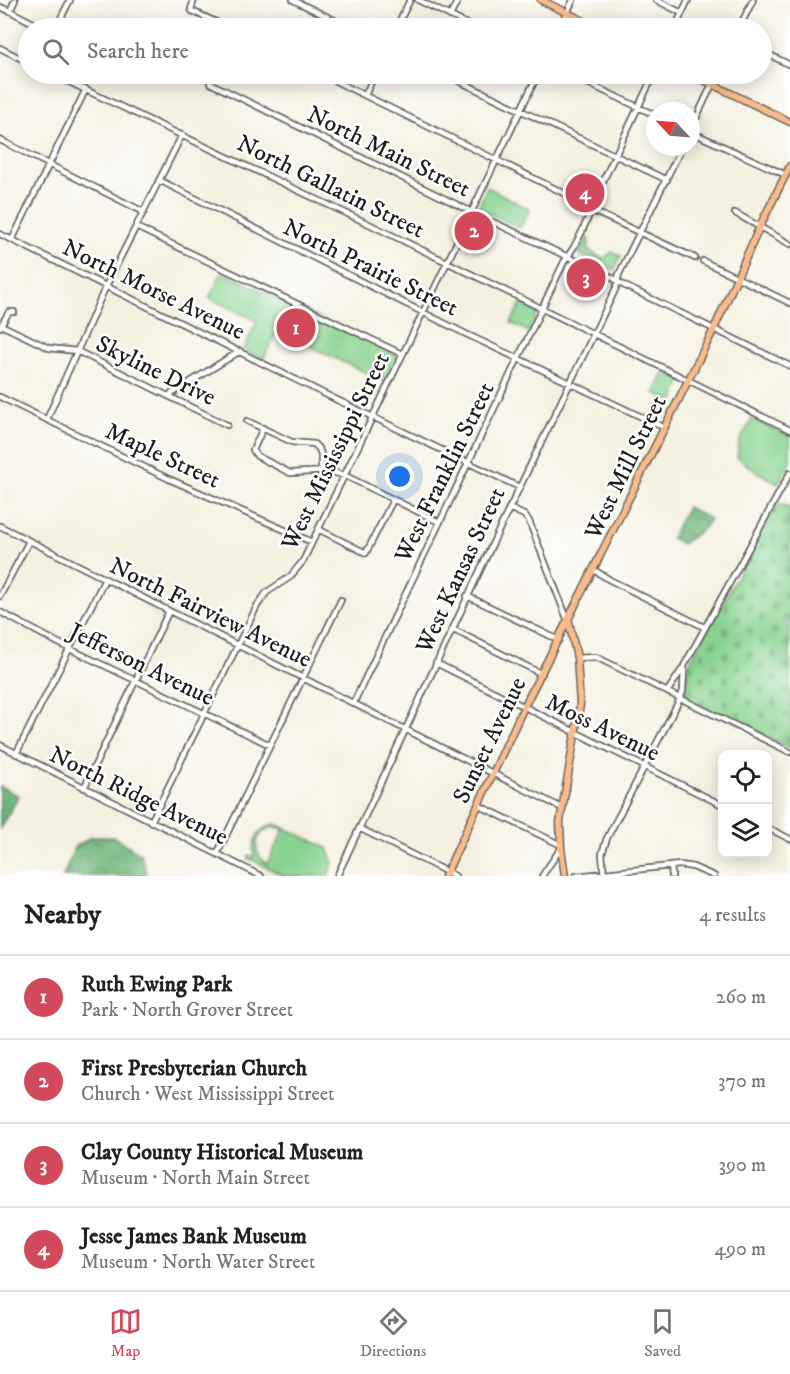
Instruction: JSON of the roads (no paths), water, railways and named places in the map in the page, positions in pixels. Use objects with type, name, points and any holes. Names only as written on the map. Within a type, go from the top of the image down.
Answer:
[{"type":"main road","points":[[541,0],[577,18]]},
{"type":"main road","points":[[712,84],[790,122]]},
{"type":"main road","name":"West Mill Street","points":[[569,622],[714,329],[760,226],[790,166]]},
{"type":"main road","points":[[565,876],[560,822],[580,705],[577,657],[569,622]]},
{"type":"main road","name":"Sunset Avenue","points":[[446,874],[524,707],[569,622]]},
{"type":"street","points":[[10,11],[15,0]]},
{"type":"street","points":[[61,18],[70,0]]},
{"type":"street","points":[[194,0],[191,10],[208,18]]},
{"type":"street","points":[[292,0],[330,18]]},
{"type":"street","points":[[401,18],[410,0]]},
{"type":"street","points":[[418,0],[453,18]]},
{"type":"street","points":[[450,16],[458,0]]},
{"type":"street","points":[[565,18],[573,0]]},
{"type":"street","points":[[656,0],[682,13]]},
{"type":"street","points":[[680,18],[688,0]]},
{"type":"street","points":[[744,18],[753,0]]},
{"type":"street","points":[[0,7],[24,18]]},
{"type":"street","points":[[0,48],[18,57]]},
{"type":"street","points":[[772,56],[790,65]]},
{"type":"street","name":"North Gallatin Street","points":[[75,84],[447,262],[790,430]]},
{"type":"street","name":"North Main Street","points":[[212,84],[471,212],[612,277],[790,366]]},
{"type":"street","points":[[342,84],[497,159],[592,208],[597,213],[695,258]]},
{"type":"street","points":[[365,95],[370,84]]},
{"type":"street","points":[[465,84],[667,180]]},
{"type":"street","name":"West Mississippi Street","points":[[151,822],[236,645],[260,601],[267,592],[290,577],[303,561],[533,84]]},
{"type":"street","points":[[589,84],[646,111]]},
{"type":"street","name":"West Franklin Street","points":[[354,702],[439,522],[568,258],[572,254],[649,84]]},
{"type":"street","points":[[700,110],[712,84]]},
{"type":"street","points":[[12,240],[86,89]]},
{"type":"street","points":[[700,134],[786,175]]},
{"type":"street","points":[[47,419],[106,286],[182,135]]},
{"type":"street","points":[[0,140],[144,212]]},
{"type":"street","name":"West Kansas Street","points":[[337,876],[467,596],[678,156]]},
{"type":"street","name":"North Prairie Street","points":[[159,180],[422,312],[665,428]]},
{"type":"street","points":[[735,213],[790,244]]},
{"type":"street","points":[[136,226],[402,354]]},
{"type":"street","name":"North Morse Avenue","points":[[0,234],[519,487]]},
{"type":"street","points":[[703,261],[790,303]]},
{"type":"street","points":[[1,326],[9,312],[14,312]]},
{"type":"street","name":"Skyline Drive","points":[[1,326],[49,348],[77,351],[227,425]]},
{"type":"street","points":[[168,396],[240,351]]},
{"type":"street","name":"Maple Street","points":[[0,396],[169,479],[312,542]]},
{"type":"street","points":[[247,421],[292,442],[314,444],[321,454],[321,471]]},
{"type":"street","points":[[263,428],[253,450],[257,456],[290,473],[336,472],[439,522]]},
{"type":"street","points":[[667,692],[684,666],[790,473]]},
{"type":"street","points":[[318,529],[366,553],[393,500]]},
{"type":"street","points":[[509,508],[524,515],[529,521],[569,622]]},
{"type":"street","name":"North Fairview Avenue","points":[[0,526],[562,808]]},
{"type":"street","points":[[0,596],[28,541]]},
{"type":"street","points":[[594,570],[704,627]]},
{"type":"street","points":[[16,754],[105,579]]},
{"type":"street","points":[[467,596],[559,640]]},
{"type":"street","points":[[218,854],[340,600]]},
{"type":"street","points":[[84,788],[170,611]]},
{"type":"street","name":"Jefferson Avenue","points":[[0,612],[270,745]]},
{"type":"street","points":[[452,629],[542,674]]},
{"type":"street","points":[[577,657],[596,657],[790,752]]},
{"type":"street","name":"Moss Avenue","points":[[436,663],[719,804]]},
{"type":"street","points":[[604,874],[602,854],[607,838],[680,699],[683,691],[684,666]]},
{"type":"street","name":"North Ridge Avenue","points":[[0,745],[261,876]]},
{"type":"street","points":[[478,805],[561,847],[542,876]]},
{"type":"street","points":[[359,828],[446,874],[455,876]]},
{"type":"street","points":[[772,830],[790,839]]},
{"type":"street","points":[[671,866],[672,876]]},
{"type":"street","points":[[576,876],[671,866],[687,866],[714,876]]},
{"type":"place","name":"Jesse James Bank Museum","points":[[585,193]]},
{"type":"place","name":"First Presbyterian Church","points":[[474,231]]},
{"type":"place","name":"Clay County Historical Museum","points":[[586,278]]},
{"type":"place","name":"Ruth Ewing Park","points":[[296,328]]}]
